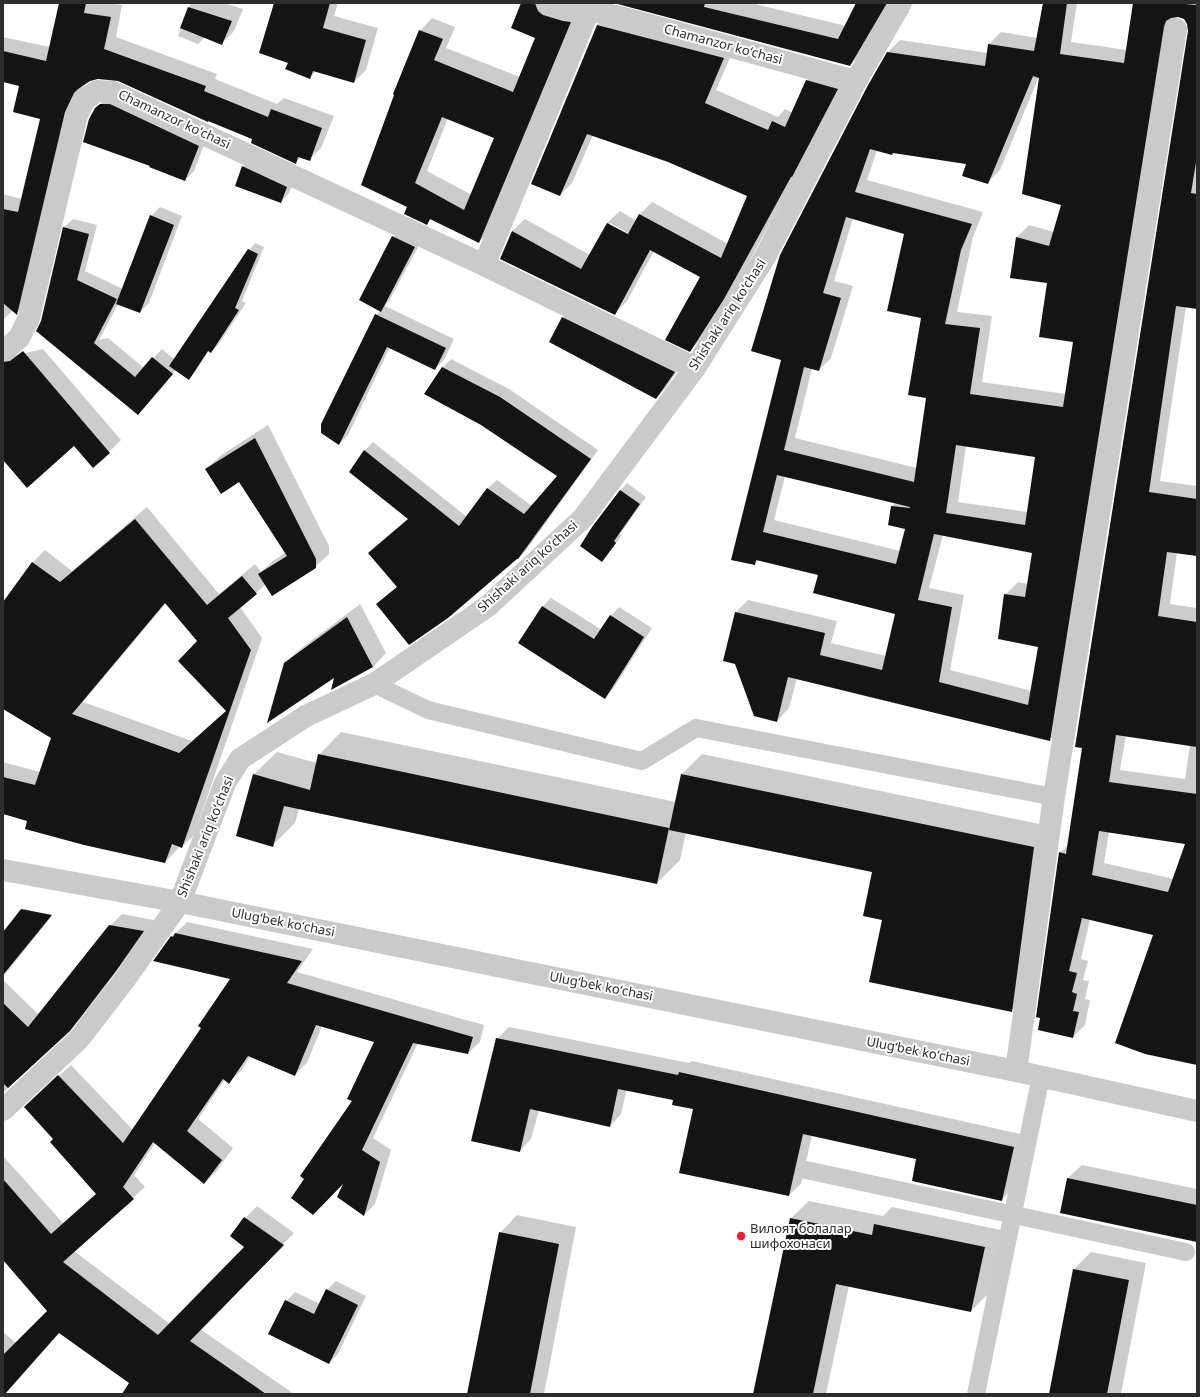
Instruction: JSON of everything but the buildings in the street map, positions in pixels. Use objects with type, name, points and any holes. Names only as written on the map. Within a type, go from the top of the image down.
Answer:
[{"type":"street","name":"Chamanzor koʻchasi","points":[[547,3],[567,9],[589,10],[628,18],[856,81]]},
{"type":"street","name":"Shishaki ariq koʻchasi","points":[[3,1110],[79,1039],[126,978],[180,902],[225,783],[240,759],[306,716],[374,684],[488,606],[583,518],[695,368],[765,257],[856,81],[901,3]]},
{"type":"street","points":[[484,265],[589,10]]},
{"type":"street","points":[[1016,1071],[1054,797],[1176,29]]},
{"type":"street","name":"Chamanzor koʻchasi","points":[[3,350],[19,338],[29,318],[78,115],[85,99],[97,91],[114,92],[484,265],[695,368]]},
{"type":"street","name":"Ulugʻbek koʻchasi","points":[[3,870],[180,902],[1041,1076],[1197,1111]]},
{"type":"lane","points":[[374,684],[428,710],[642,762],[696,728],[1054,797]]},
{"type":"lane","points":[[976,1394],[1041,1076]]},
{"type":"lane","points":[[806,1170],[1186,1252]]},
{"type":"place","name":"Вилоят болалар шифохонаси","points":[[741,1236]]}]
